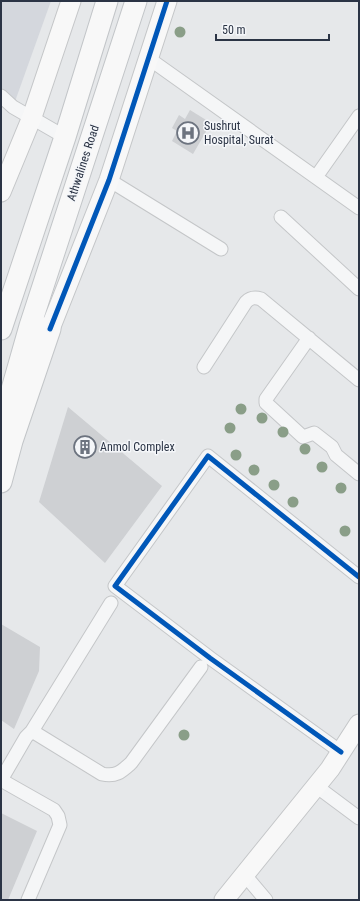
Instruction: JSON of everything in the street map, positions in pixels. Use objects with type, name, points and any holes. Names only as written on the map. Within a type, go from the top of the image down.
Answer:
[{"type":"main road","name":"Athwalines Road","points":[[6,293],[65,137],[107,1]]},
{"type":"main road","name":"Athwalines Road","points":[[40,328],[136,1]]},
{"type":"main road","points":[[1,318],[6,293]]},
{"type":"main road","points":[[1,329],[6,293]]},
{"type":"main road","points":[[1,428],[40,328]]},
{"type":"main road","points":[[1,482],[40,328]]},
{"type":"street","points":[[1,192],[32,118],[71,1]]},
{"type":"street","points":[[40,328],[109,180],[167,1]]},
{"type":"street","points":[[148,58],[359,208]]},
{"type":"street","points":[[1,96],[13,107],[65,137]]},
{"type":"street","points":[[316,177],[359,116]]},
{"type":"street","points":[[109,180],[221,249]]},
{"type":"street","points":[[281,217],[359,289]]},
{"type":"street","points":[[204,367],[250,299],[255,298],[261,299],[359,380]]},
{"type":"street","points":[[309,338],[266,399],[266,403],[303,437],[314,432],[332,447],[336,454],[359,474]]},
{"type":"street","points":[[340,752],[210,658],[115,586],[208,456],[359,577]]},
{"type":"street","points":[[28,900],[60,824],[58,816],[54,810],[1,780],[26,737],[32,731],[111,602]]},
{"type":"street","points":[[32,731],[102,774],[111,776],[121,772],[131,764],[201,667]]},
{"type":"street","points":[[224,900],[330,769],[359,724]]},
{"type":"street","points":[[316,786],[359,818]]},
{"type":"street","points":[[244,874],[266,900]]},
{"type":"shaded area","points":[[1,1],[51,1],[13,107],[1,96]]},
{"type":"building","points":[[190,110],[211,123],[193,154],[172,141],[177,131],[172,128],[179,115],[185,119]]},
{"type":"building","name":"Anmol Complex","points":[[68,407],[162,486],[105,563],[39,502]]},
{"type":"building","points":[[1,624],[40,647],[39,671],[14,729],[1,720]]},
{"type":"building","points":[[1,813],[37,831],[8,900],[1,900]]},
{"type":"cycle path","points":[[50,329],[109,180],[167,1]]},
{"type":"cycle path","points":[[341,752],[210,658],[115,586],[208,456],[359,577]]},
{"type":"place","name":"Sushrut Hospital, Surat","points":[[188,133]]},
{"type":"place","name":"Anmol Complex","points":[[85,447]]}]
